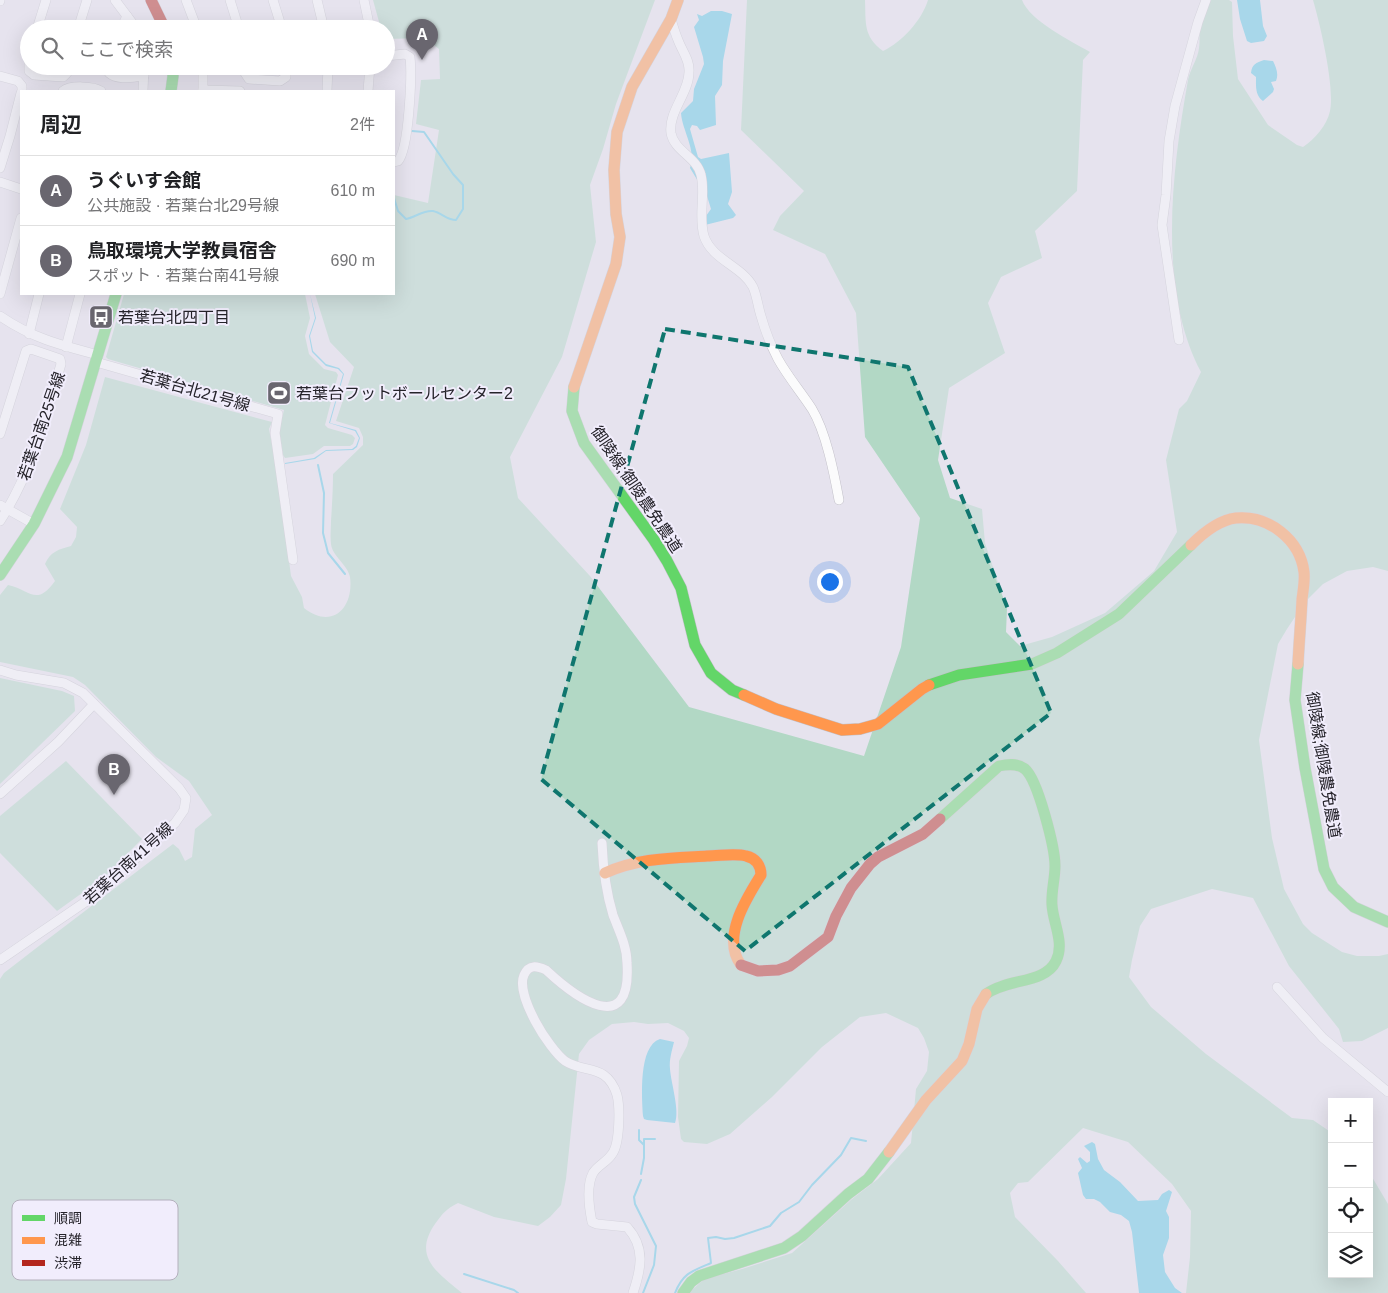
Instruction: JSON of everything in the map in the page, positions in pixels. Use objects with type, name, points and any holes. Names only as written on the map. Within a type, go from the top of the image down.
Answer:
[{"type":"street","points":[[40,20],[46,0]]},
{"type":"street","points":[[81,20],[87,0]]},
{"type":"street","points":[[115,0],[129,20]]},
{"type":"street","points":[[151,0],[161,20]]},
{"type":"street","points":[[186,0],[194,20]]},
{"type":"street","points":[[230,0],[236,20]]},
{"type":"street","points":[[273,0],[279,20]]},
{"type":"street","points":[[317,0],[322,20]]},
{"type":"street","points":[[364,0],[368,20]]},
{"type":"street","name":"御陵線;御陵農免農道","points":[[678,0],[671,19],[632,87],[617,132],[614,170],[616,214],[620,237],[616,264],[574,384],[572,411],[584,443],[667,561],[680,588],[694,645],[711,673],[732,690],[776,709],[842,730],[860,729],[878,724],[922,689],[938,681],[959,674],[1032,664],[1057,652],[1119,614],[1196,540],[1215,525],[1236,518],[1258,520],[1275,527],[1288,538],[1297,551],[1304,572],[1295,700],[1305,768],[1324,868],[1333,887],[1354,907],[1388,922]]},
{"type":"street","points":[[1179,340],[1162,225],[1169,141],[1175,106],[1198,22],[1206,0]]},
{"type":"street","points":[[125,20],[127,16]]},
{"type":"street","points":[[671,19],[678,40],[689,62],[690,70],[688,82],[671,124],[671,134],[680,149],[691,157],[701,174],[701,215],[704,235],[713,251],[747,279],[753,288],[762,320],[778,358],[796,389],[812,409],[820,426],[840,500]]},
{"type":"street","points":[[395,56],[407,55],[410,57],[410,92],[406,133],[401,156],[398,161],[395,162]]},
{"type":"street","points":[[34,75],[63,77],[65,75]]},
{"type":"street","points":[[112,75],[126,78],[134,75]]},
{"type":"street","points":[[143,90],[144,75]]},
{"type":"street","points":[[171,90],[173,75]]},
{"type":"street","points":[[202,75],[203,90]]},
{"type":"street","points":[[246,75],[249,80],[280,81],[284,80],[286,75]]},
{"type":"street","points":[[328,75],[328,90]]},
{"type":"street","points":[[368,90],[369,75]]},
{"type":"street","points":[[0,76],[21,84],[21,90]]},
{"type":"street","points":[[65,90],[68,88],[97,88],[100,90]]},
{"type":"street","points":[[0,168],[20,96]]},
{"type":"street","points":[[0,182],[20,189]]},
{"type":"street","points":[[0,294],[20,222]]},
{"type":"street","points":[[29,334],[39,295]]},
{"type":"street","points":[[66,347],[80,295]]},
{"type":"street","points":[[0,575],[34,524],[67,457],[116,295]]},
{"type":"street","points":[[0,316],[29,334],[97,358]]},
{"type":"street","name":"若葉台南25号線","points":[[0,434],[26,351],[31,348],[60,359],[61,364],[37,448],[27,474],[15,497],[4,507],[0,521]]},
{"type":"street","name":"若葉台北21号線","points":[[97,358],[278,414],[275,433],[293,560]]},
{"type":"street","points":[[4,507],[34,524]]},
{"type":"street","name":"若葉台南41号線","points":[[0,670],[16,675],[64,683],[83,693],[179,788],[186,798],[184,810],[175,823],[94,896],[0,960]]},
{"type":"street","points":[[0,794],[58,742],[94,704]]},
{"type":"street","points":[[605,873],[618,867],[660,859],[731,855],[747,856],[756,861],[761,868],[761,875],[746,897],[739,913],[732,953],[740,965],[771,972],[790,966],[828,937],[836,916],[851,888],[870,864],[878,857],[923,834],[999,766],[1007,764],[1020,766],[1028,772],[1034,781],[1053,854],[1055,865],[1051,888],[1052,907],[1060,951],[1055,964],[1045,974],[1005,984],[988,992],[977,1008],[970,1043],[963,1059],[955,1071],[941,1083],[925,1102],[861,1186],[848,1194],[802,1236],[784,1248],[699,1276],[691,1282],[683,1293]]},
{"type":"street","points":[[602,843],[607,892],[613,915],[626,948],[627,979],[622,999],[614,1006],[603,1007],[590,1003],[546,970],[538,967],[527,969],[522,982],[523,992],[530,1011],[554,1050],[567,1062],[601,1073],[608,1078],[617,1095],[619,1117],[614,1152],[594,1173],[589,1192],[592,1222],[627,1227],[632,1233],[642,1259],[633,1293]]},
{"type":"street","points":[[1277,987],[1323,1038],[1388,1092]]},
{"type":"highlighted area","points":[[665,329],[908,367],[1051,713],[745,951],[541,779]]},
{"type":"green space","points":[[373,0],[655,0],[616,104],[590,185],[596,242],[562,357],[510,457],[518,498],[590,576],[689,707],[864,756],[901,647],[920,518],[865,437],[856,313],[825,254],[773,230],[780,216],[804,191],[741,130],[747,0],[865,0],[866,22],[869,34],[883,51],[910,30],[921,15],[928,0],[1022,0],[1026,8],[1042,23],[1090,52],[1083,60],[1077,191],[1035,231],[1042,258],[1001,277],[988,303],[1005,353],[949,388],[938,460],[950,498],[982,509],[985,543],[1007,609],[1006,632],[1020,646],[1052,637],[1105,613],[1154,571],[1177,532],[1166,460],[1179,409],[1187,401],[1201,372],[1187,339],[1178,304],[1173,267],[1173,190],[1188,80],[1196,60],[1200,29],[1210,0],[1229,0],[1232,2],[1233,36],[1238,79],[1268,125],[1303,147],[1316,136],[1323,126],[1330,111],[1331,100],[1326,55],[1313,0],[1388,0],[1388,571],[1373,567],[1347,571],[1323,584],[1305,602],[1278,644],[1259,740],[1272,838],[1284,889],[1303,924],[1312,933],[1342,952],[1357,956],[1388,954],[1388,1028],[1362,1041],[1343,1042],[1339,1029],[1289,966],[1253,898],[1212,889],[1151,909],[1140,926],[1129,977],[1151,1007],[1206,1054],[1292,1118],[1313,1120],[1328,1130],[1328,1278],[1373,1278],[1373,1179],[1388,1204],[1388,1293],[1186,1293],[1190,1257],[1191,1211],[1172,1184],[1128,1142],[1083,1128],[1028,1182],[1018,1183],[1010,1193],[1015,1217],[1086,1293],[689,1293],[704,1279],[792,1253],[852,1199],[878,1179],[911,1143],[916,1089],[927,1071],[929,1052],[918,1028],[886,1013],[860,1017],[822,1047],[772,1097],[730,1134],[707,1144],[684,1142],[681,1139],[678,1117],[679,1061],[689,1038],[684,1031],[668,1023],[648,1024],[634,1022],[612,1024],[589,1040],[579,1054],[566,1179],[561,1205],[538,1226],[494,1217],[458,1203],[450,1207],[435,1224],[426,1246],[427,1255],[437,1271],[462,1293],[0,1293],[0,979],[4,973],[173,844],[179,849],[185,861],[192,857],[195,829],[212,815],[189,781],[156,757],[85,685],[73,677],[0,662],[0,595],[8,585],[33,595],[38,595],[48,589],[55,581],[45,564],[55,552],[71,546],[76,537],[77,527],[60,509],[86,445],[105,377],[272,422],[269,429],[278,475],[291,576],[302,597],[304,608],[314,614],[324,617],[332,616],[345,606],[350,588],[350,577],[346,568],[334,553],[331,541],[333,474],[363,445],[363,437],[359,428],[336,421],[354,367],[330,342],[315,295],[395,295],[395,195],[428,203],[439,130],[416,124],[421,80],[440,79],[439,49],[425,38],[395,39],[395,20],[379,20]]},
{"type":"green space","name":"若葉台フットボールセンター2","points":[[124,295],[305,295],[310,318],[305,336],[309,354],[324,369],[336,372],[338,375],[325,425],[328,428],[352,435],[355,438],[353,444],[350,446],[324,446],[313,454],[285,458],[279,430],[284,410],[106,357]]},
{"type":"green space","points":[[0,678],[62,691],[74,696],[75,711],[0,784]]},
{"type":"green space","points":[[66,761],[142,839],[103,878],[57,911],[0,853],[0,816]]},
{"type":"water","points":[[1237,0],[1260,0],[1263,26],[1267,36],[1264,41],[1251,43],[1247,41],[1240,19]]},
{"type":"water","points":[[711,11],[722,11],[732,14],[723,61],[722,85],[715,96],[716,125],[700,130],[697,126],[692,125],[690,129],[698,157],[701,159],[729,153],[732,192],[728,204],[736,215],[733,218],[705,225],[706,216],[711,209],[707,196],[690,168],[692,155],[681,113],[693,101],[694,89],[704,64],[694,27],[699,20],[697,14],[702,16]]},
{"type":"water","points":[[1264,60],[1273,61],[1277,76],[1276,81],[1271,82],[1274,89],[1273,92],[1263,101],[1257,93],[1256,77],[1251,73],[1255,64]]},
{"type":"water","points":[[310,295],[316,318],[310,336],[313,351],[326,364],[339,368],[344,374],[330,423],[356,430],[360,438],[357,447],[353,450],[326,451],[315,459],[285,464],[314,458],[326,450],[352,449],[356,446],[359,438],[355,431],[329,423],[343,374],[338,369],[326,366],[312,352],[309,336],[315,318]]},
{"type":"water","points":[[660,1039],[674,1042],[670,1065],[676,1104],[675,1123],[647,1120],[643,1116],[642,1086],[645,1062],[648,1051]]},
{"type":"water","points":[[1092,1142],[1095,1144],[1098,1159],[1104,1170],[1120,1182],[1138,1201],[1158,1200],[1162,1194],[1169,1190],[1172,1192],[1166,1211],[1169,1217],[1169,1238],[1163,1255],[1165,1272],[1175,1288],[1182,1293],[1139,1293],[1129,1221],[1121,1215],[1110,1212],[1100,1202],[1094,1199],[1086,1199],[1083,1195],[1078,1173],[1082,1168],[1078,1159],[1080,1157],[1087,1163],[1090,1161],[1090,1152],[1084,1146]]},
{"type":"waterway","points":[[395,201],[398,211],[406,219],[433,211],[456,220],[463,209],[463,185],[453,174],[424,132],[412,131]]},
{"type":"waterway","points":[[318,465],[324,493],[323,533],[328,553],[345,574]]},
{"type":"waterway","points":[[639,1130],[639,1140],[644,1145]]},
{"type":"waterway","points":[[675,1293],[685,1277],[698,1268],[711,1263],[708,1238],[734,1238],[770,1226],[781,1213],[799,1202],[812,1185],[841,1155],[851,1138],[866,1141]]},
{"type":"waterway","points":[[641,1174],[644,1158],[644,1139],[655,1139]]},
{"type":"waterway","points":[[641,1180],[634,1197],[635,1204],[656,1246],[654,1265],[643,1293]]},
{"type":"waterway","points":[[464,1274],[514,1290],[518,1293]]},
{"type":"traffic: fast","points":[[171,90],[173,75]]},
{"type":"traffic: fast","points":[[0,575],[34,524],[67,457],[116,295]]},
{"type":"traffic: fast","points":[[574,387],[572,411],[584,443],[667,561],[681,588],[695,645],[711,673],[732,690],[744,695]]},
{"type":"traffic: fast","points":[[929,685],[959,675],[1032,664],[1057,653],[1119,614],[1191,545]]},
{"type":"traffic: fast","points":[[1298,664],[1295,700],[1305,768],[1324,869],[1333,887],[1354,907],[1388,922]]},
{"type":"traffic: fast","points":[[940,819],[999,766],[1012,764],[1022,767],[1030,776],[1049,830],[1055,866],[1052,900],[1053,912],[1059,940],[1056,961],[1044,974],[1005,985],[986,994]]},
{"type":"traffic: fast","points":[[683,1293],[691,1282],[699,1276],[784,1248],[802,1236],[848,1194],[868,1179],[889,1152]]},
{"type":"traffic: slow","points":[[574,387],[616,264],[620,237],[616,214],[614,170],[617,132],[632,87],[671,19],[678,0]]},
{"type":"traffic: slow","points":[[1191,545],[1223,521],[1236,518],[1248,518],[1271,525],[1289,540],[1301,560],[1304,572],[1298,664]]},
{"type":"traffic: slow","points":[[744,695],[776,709],[842,730],[860,729],[878,724],[929,685]]},
{"type":"traffic: slow","points":[[605,873],[630,864],[668,858],[741,855],[753,859],[759,866],[761,875],[743,907],[735,931],[734,943],[741,965]]},
{"type":"traffic: slow","points":[[889,1152],[926,1100],[962,1061],[969,1044],[977,1009],[986,994]]},
{"type":"traffic: jam","points":[[151,0],[161,20]]},
{"type":"traffic: jam","points":[[741,965],[758,971],[778,970],[790,966],[828,937],[836,916],[851,888],[870,864],[878,857],[923,834],[940,819]]},
{"type":"place","name":"うぐいす会館","points":[[422,60]]},
{"type":"place","name":"若葉台北四丁目","points":[[101,317]]},
{"type":"place","name":"若葉台フットボールセンター2","points":[[279,393]]},
{"type":"place","name":"鳥取環境大学教員宿舎","points":[[114,795]]}]
